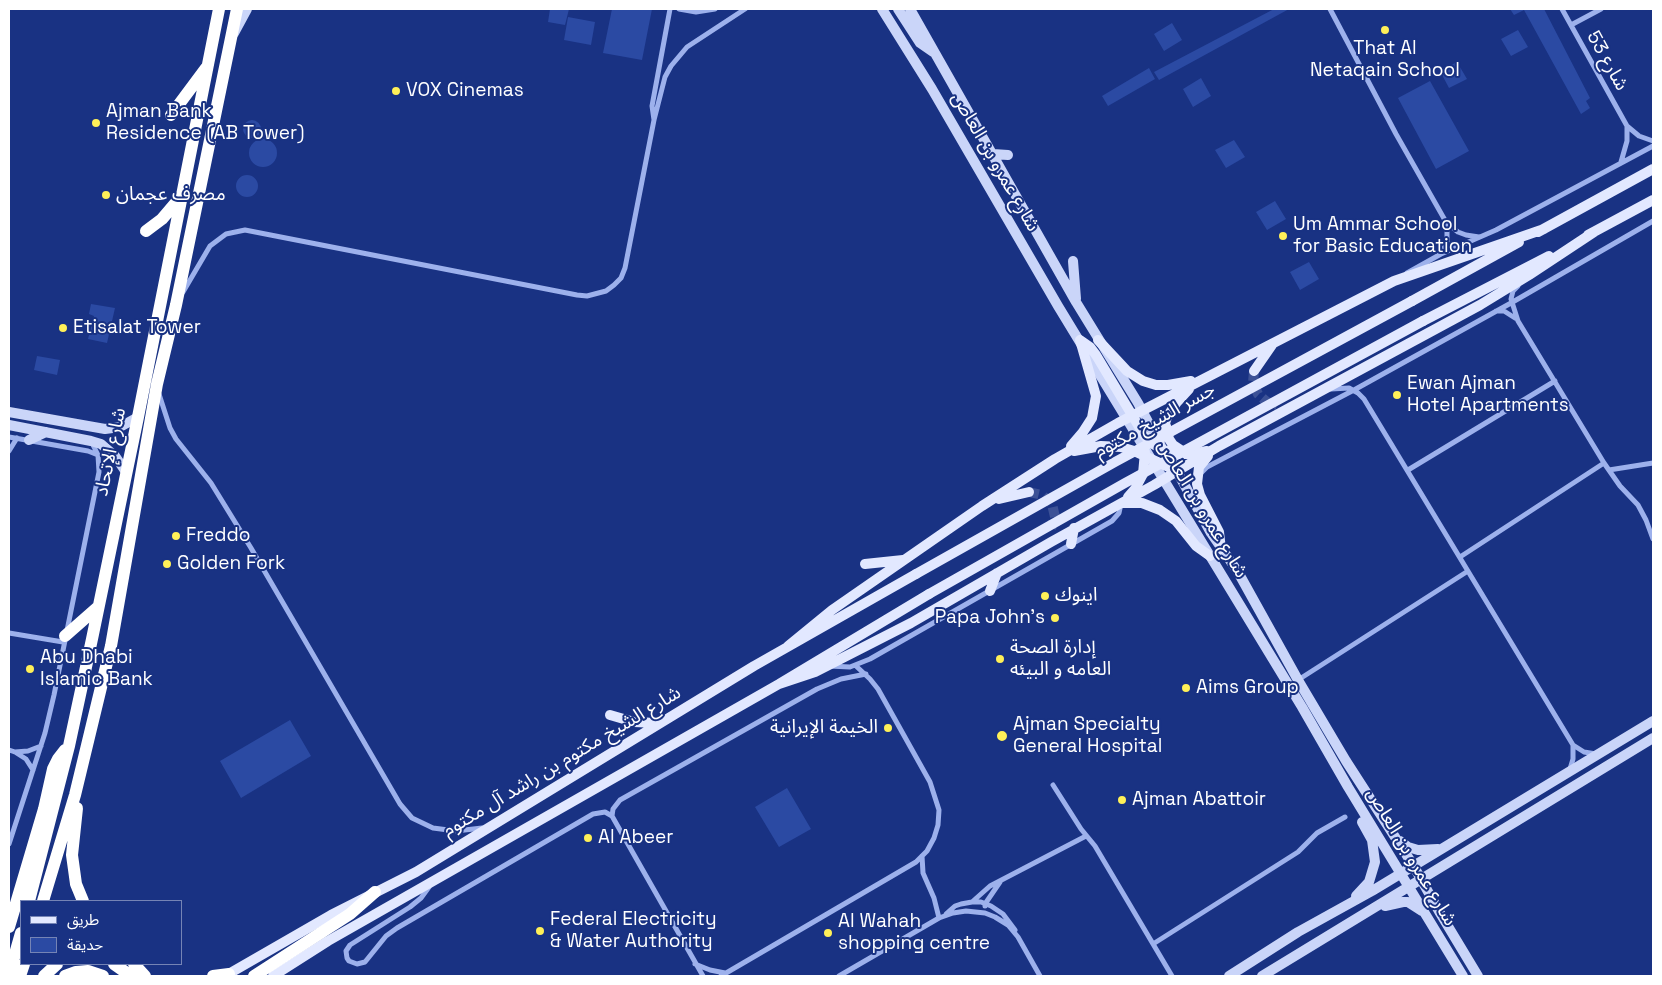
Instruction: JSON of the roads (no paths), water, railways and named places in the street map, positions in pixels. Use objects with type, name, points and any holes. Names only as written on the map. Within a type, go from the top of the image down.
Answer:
[{"type":"highway","name":"شارع الإتحاد","points":[[43,900],[75,795],[111,646],[157,384],[176,305],[237,9]]},
{"type":"highway","name":"شارع الإتحاد","points":[[30,900],[69,746],[92,639],[208,66],[216,12]]},
{"type":"highway","points":[[171,115],[208,66]]},
{"type":"highway","points":[[146,231],[162,219],[181,197]]},
{"type":"highway","points":[[64,639],[98,607]]},
{"type":"highway","points":[[9,927],[38,830],[53,769],[61,754],[69,746]]},
{"type":"highway","points":[[75,795],[77,815],[72,855],[76,884],[83,900]]},
{"type":"highway","points":[[9,910],[19,889]]},
{"type":"highway","points":[[254,976],[341,920],[375,892]]},
{"type":"highway","points":[[9,975],[20,937]]},
{"type":"highway","points":[[44,976],[56,965]]},
{"type":"highway","points":[[115,965],[130,976]]},
{"type":"highway","points":[[135,965],[145,976]]},
{"type":"highway","points":[[65,976],[76,972],[88,971],[103,976]]},
{"type":"highway","points":[[213,976],[227,975]]},
{"type":"main road","name":"شارع الإتحاد","points":[[232,36],[247,9]]},
{"type":"main road","points":[[874,9],[883,22],[896,31]]},
{"type":"main road","name":"شارع عمرو بن العاص","points":[[882,9],[963,140],[1038,272],[1080,340]]},
{"type":"main road","points":[[898,9],[920,42],[934,53]]},
{"type":"main road","name":"شارع عمرو بن العاص","points":[[910,9],[916,14],[934,53],[1098,340],[1136,412],[1177,472],[1221,549],[1238,572],[1346,761],[1413,865],[1434,904],[1478,976]]},
{"type":"main road","points":[[993,154],[1008,156]]},
{"type":"main road","points":[[788,646],[821,618],[982,506],[1064,453],[1136,412],[1394,281],[1544,229],[1653,169]]},
{"type":"main road","points":[[779,684],[826,666],[911,624],[1074,528],[1177,472],[1219,446],[1430,333],[1529,275],[1594,232],[1653,200]]},
{"type":"main road","name":"جسر الشيخ مكتوم","points":[[916,574],[1115,462],[1544,229]]},
{"type":"main road","name":"شارع الشيخ مكتوم بن راشد آل مكتوم","points":[[273,976],[328,941],[779,684],[929,594],[1125,483],[1423,321],[1594,232]]},
{"type":"main road","points":[[1073,261],[1076,302]]},
{"type":"main road","points":[[1080,340],[1093,351],[1136,412],[1151,457],[1164,479]]},
{"type":"main road","points":[[1064,453],[1088,426],[1096,404],[1095,388],[1080,340]]},
{"type":"main road","points":[[1098,340],[1127,371],[1149,383],[1168,385],[1206,377]]},
{"type":"main road","points":[[1254,371],[1275,342]]},
{"type":"main road","points":[[1121,503],[1130,495],[1139,482],[1144,466],[1160,447],[1167,418],[1176,402],[1194,383]]},
{"type":"main road","points":[[1278,405],[1298,404]]},
{"type":"main road","points":[[9,412],[112,429],[127,424],[138,417]]},
{"type":"main road","name":"شارع عمرو بن العاص","points":[[1136,412],[1151,457]]},
{"type":"main road","points":[[1167,418],[1166,432],[1173,445],[1178,450],[1192,454]]},
{"type":"main road","points":[[9,425],[101,444],[109,449],[126,472]]},
{"type":"main road","points":[[76,438],[82,431],[79,425]]},
{"type":"main road","points":[[29,440],[46,432]]},
{"type":"main road","points":[[1144,435],[1160,447],[1177,454],[1192,454],[1219,446]]},
{"type":"main road","points":[[1064,453],[1108,446],[1127,449],[1151,457],[1177,472]]},
{"type":"main road","points":[[1219,446],[1202,463],[1197,478],[1198,490],[1219,532],[1221,549]]},
{"type":"main road","name":"شارع عمرو بن العاص","points":[[1164,479],[1463,976]]},
{"type":"main road","points":[[982,506],[1005,497],[1029,492]]},
{"type":"main road","points":[[1121,503],[1142,504],[1160,510],[1176,522],[1196,546],[1210,556]]},
{"type":"main road","points":[[1071,544],[1074,528]]},
{"type":"main road","points":[[1028,555],[1050,529]]},
{"type":"main road","points":[[865,564],[904,560]]},
{"type":"main road","points":[[990,591],[997,573]]},
{"type":"main road","name":"شارع الشيخ مكتوم بن راشد آل مكتوم","points":[[227,975],[317,922],[416,872],[658,723],[788,646],[916,574]]},
{"type":"main road","points":[[610,715],[634,722],[658,723]]},
{"type":"main road","points":[[1229,976],[1314,922],[1363,896],[1653,721]]},
{"type":"main road","points":[[1262,976],[1653,738]]},
{"type":"main road","points":[[1314,922],[1320,916],[1359,893],[1369,882],[1374,869],[1376,854],[1372,840],[1356,811],[1350,791]]},
{"type":"main road","points":[[1395,838],[1412,848],[1439,849]]},
{"type":"main road","points":[[1434,904],[1434,879],[1442,867]]},
{"type":"main road","points":[[1369,911],[1408,902],[1424,912]]},
{"type":"street","points":[[654,120],[652,106],[670,9]]},
{"type":"street","points":[[679,9],[696,12],[715,9]]},
{"type":"street","points":[[176,305],[210,246],[226,234],[245,230],[577,295],[587,296],[606,291],[621,278],[625,268],[654,120],[665,77],[678,56],[697,39],[744,9]]},
{"type":"street","points":[[1330,9],[1396,134],[1446,222],[1448,228],[1447,242],[1441,254]]},
{"type":"street","name":"شارع 53","points":[[1562,9],[1627,126],[1639,136],[1653,141]]},
{"type":"street","points":[[1571,25],[1601,9]]},
{"type":"street","points":[[1621,163],[1626,149],[1627,126]]},
{"type":"street","points":[[1394,281],[1417,266],[1482,237],[1653,146]]},
{"type":"street","points":[[1197,478],[1207,467],[1354,390],[1511,303],[1653,221]]},
{"type":"street","points":[[1446,222],[1466,235],[1482,237]]},
{"type":"street","points":[[1518,321],[1511,303],[1513,291],[1529,275]]},
{"type":"street","points":[[1493,312],[1504,311],[1514,316],[1518,321],[1604,463],[1620,486],[1638,505],[1653,540]]},
{"type":"street","points":[[1408,470],[1555,381]]},
{"type":"street","points":[[1364,399],[1363,390],[1367,382]]},
{"type":"street","points":[[157,384],[166,418],[176,439],[211,483],[251,548],[390,790],[400,804],[412,818],[433,828],[456,831],[485,828]]},
{"type":"street","points":[[1323,391],[1343,387],[1354,390],[1364,399],[1573,745],[1584,752],[1598,754]]},
{"type":"street","points":[[9,436],[98,455]]},
{"type":"street","points":[[9,451],[17,438]]},
{"type":"street","points":[[9,841],[41,746],[54,695],[99,472],[98,455],[91,441]]},
{"type":"street","points":[[1609,470],[1653,462]]},
{"type":"street","points":[[1460,557],[1604,463]]},
{"type":"street","points":[[826,666],[856,666],[870,659],[1115,519],[1119,513],[1121,503]]},
{"type":"street","points":[[1298,680],[1468,570]]},
{"type":"street","points":[[9,633],[64,639]]},
{"type":"street","points":[[695,964],[723,974],[916,862],[931,845],[937,832],[939,818],[936,796],[878,689],[866,674],[856,666]]},
{"type":"street","points":[[703,976],[612,816],[613,809],[620,800],[817,689],[840,679],[866,674]]},
{"type":"street","points":[[1568,773],[1573,759],[1573,745]]},
{"type":"street","points":[[12,751],[28,751],[41,746]]},
{"type":"street","points":[[12,751],[26,759],[33,770]]},
{"type":"street","points":[[1053,785],[1094,846],[1172,976]]},
{"type":"street","points":[[430,884],[421,898],[410,907],[350,945],[346,951],[349,961],[357,964],[366,962],[386,936],[397,928],[593,814],[601,812],[612,816]]},
{"type":"street","points":[[1153,944],[1301,850],[1314,835],[1345,817]]},
{"type":"street","points":[[972,902],[984,890],[1086,836]]},
{"type":"street","points":[[922,856],[923,873],[942,917]]},
{"type":"street","points":[[985,912],[985,904],[1001,882]]},
{"type":"street","points":[[839,976],[942,917],[955,906],[972,902],[985,904],[1003,914],[1009,920],[1040,976]]},
{"type":"street","points":[[942,917],[966,910],[985,912],[1002,920],[1018,937]]},
{"type":"tunnel","points":[[1254,371],[1253,383],[1258,394],[1267,402],[1277,405]]},
{"type":"tunnel","points":[[1029,492],[1042,495],[1052,504],[1055,517],[1051,528]]},
{"type":"place","name":"That Al Netaqain School","points":[[1385,30]]},
{"type":"place","name":"VOX Cinemas","points":[[396,91]]},
{"type":"place","name":"Ajman Bank Residence (AB Tower)","points":[[96,123]]},
{"type":"place","name":"مصرف عجمان","points":[[106,195]]},
{"type":"place","name":"Um Ammar School for Basic Education","points":[[1283,236]]},
{"type":"place","name":"Etisalat Tower","points":[[63,328]]},
{"type":"place","name":"Ewan Ajman Hotel Apartments","points":[[1397,395]]},
{"type":"place","name":"Freddo","points":[[176,536]]},
{"type":"place","name":"Golden Fork","points":[[167,564]]},
{"type":"place","name":"اينوك","points":[[1045,596]]},
{"type":"place","name":"Papa John's","points":[[1055,618]]},
{"type":"place","name":"إدارة الصحة العامه و البيئه","points":[[1000,659]]},
{"type":"place","name":"Abu Dhabi Islamic Bank","points":[[30,669]]},
{"type":"place","name":"Aims Group","points":[[1186,688]]},
{"type":"place","name":"الخيمة الإيرانية","points":[[888,728]]},
{"type":"place","name":"Ajman Specialty General Hospital","points":[[1002,736]]},
{"type":"place","name":"Ajman Abattoir","points":[[1122,800]]},
{"type":"place","name":"Al Abeer","points":[[588,838]]},
{"type":"place","name":"Federal Electricity & Water Authority","points":[[540,931]]},
{"type":"place","name":"Al Wahah shopping centre","points":[[828,933]]}]
